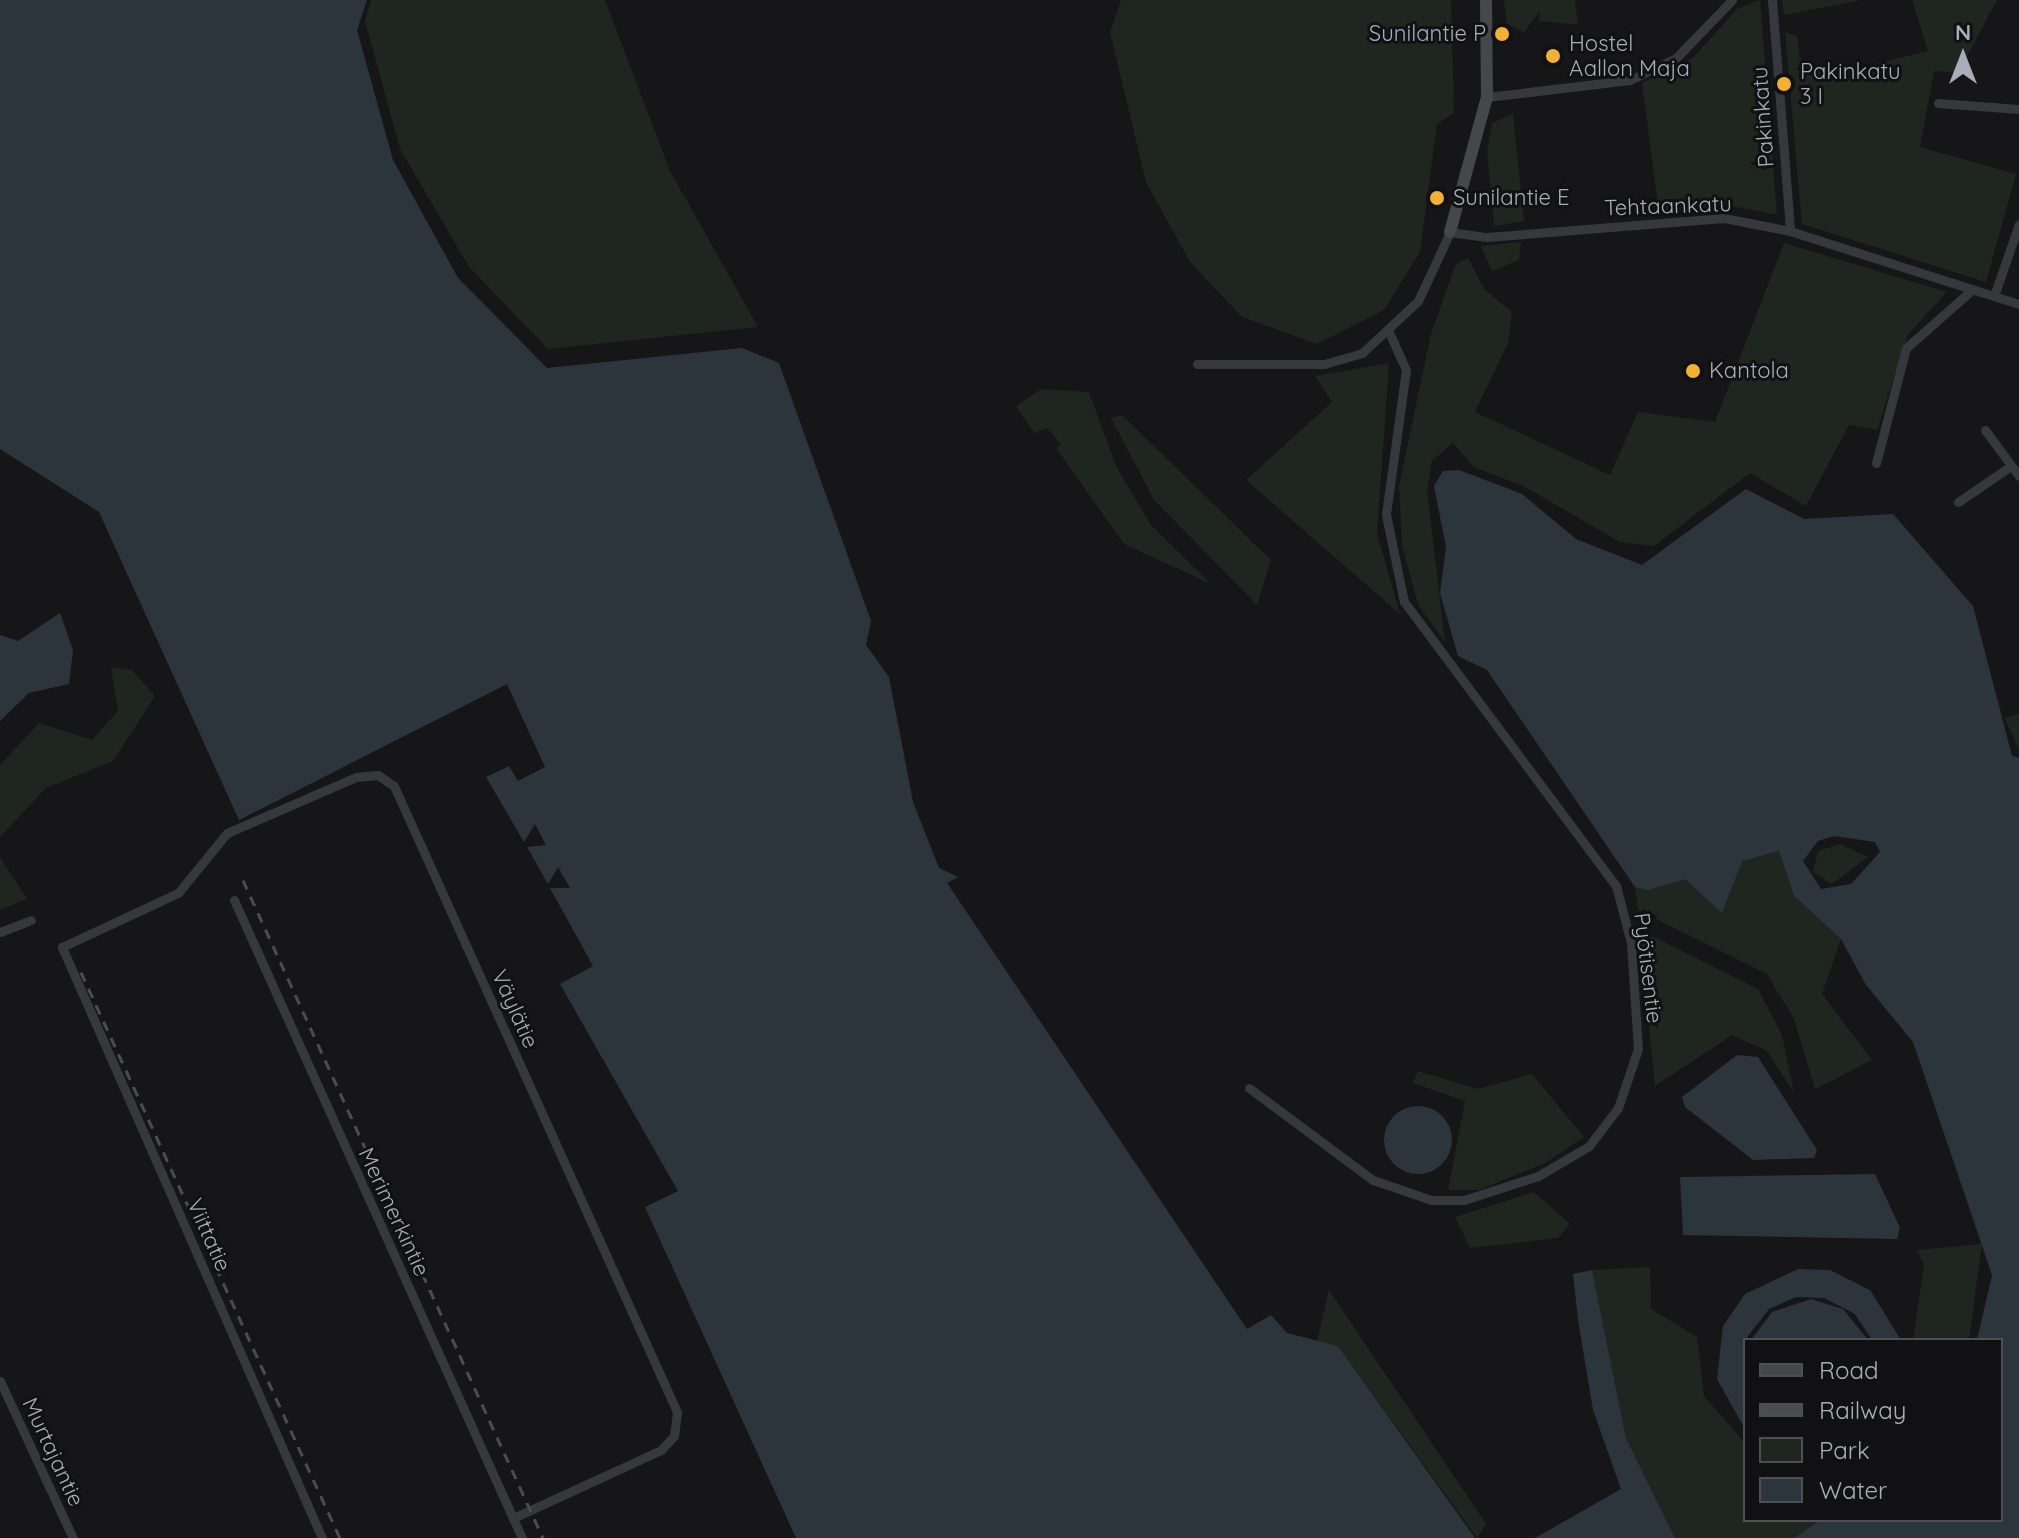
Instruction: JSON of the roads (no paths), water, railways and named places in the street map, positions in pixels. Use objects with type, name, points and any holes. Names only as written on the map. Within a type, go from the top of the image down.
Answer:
[{"type":"street","points":[[1197,364],[1346,360],[1389,332],[1427,288],[1450,232],[1487,97],[1486,0]]},
{"type":"street","points":[[1487,97],[1646,74],[1695,43],[1732,0]]},
{"type":"street","name":"Pakinkatu","points":[[1772,0],[1790,231]]},
{"type":"street","points":[[1938,103],[2019,109]]},
{"type":"street","name":"Tehtaankatu","points":[[1450,232],[1487,237],[1713,218],[1790,231],[2019,304]]},
{"type":"street","points":[[1994,296],[2019,224]]},
{"type":"street","points":[[1876,463],[1906,348],[1973,289]]},
{"type":"street","name":"Pyötisentie","points":[[1249,1088],[1373,1180],[1431,1200],[1464,1200],[1538,1176],[1589,1146],[1618,1108],[1638,1049],[1631,943],[1616,886],[1404,602],[1386,514],[1406,370],[1389,332]]},
{"type":"street","points":[[1985,430],[2019,476]]},
{"type":"street","points":[[1958,502],[2011,466]]},
{"type":"street","name":"Väylätie","points":[[62,947],[178,893],[227,833],[356,777],[378,775],[394,786],[677,1412],[674,1436],[661,1450],[513,1518]]},
{"type":"street","name":"Merimerkintie","points":[[234,900],[522,1538]]},
{"type":"street","points":[[0,932],[31,920]]},
{"type":"street","name":"Viittatie","points":[[62,947],[322,1538]]},
{"type":"street","name":"Murtajantie","points":[[0,1381],[73,1538]]},
{"type":"water","points":[[0,0],[367,0],[357,30],[393,160],[458,278],[547,368],[742,348],[779,363],[871,621],[866,645],[889,677],[913,802],[939,868],[958,877],[947,883],[1247,1329],[1271,1315],[1287,1333],[1338,1346],[1475,1538],[796,1538],[645,1207],[678,1191],[560,984],[593,966],[550,888],[570,888],[558,867],[548,884],[527,847],[546,845],[535,824],[524,842],[486,777],[509,766],[518,781],[545,767],[507,684],[239,820],[99,512],[0,449]]},
{"type":"water","points":[[1459,470],[1522,494],[1576,539],[1642,565],[1746,489],[1804,519],[1893,514],[1973,606],[2012,756],[2019,758],[2019,1538],[1794,1538],[1817,1522],[2003,1522],[2003,1338],[1977,1338],[1992,1275],[1913,1042],[1866,985],[1841,939],[1794,896],[1779,851],[1742,861],[1722,913],[1685,879],[1648,890],[1635,887],[1487,670],[1458,656],[1440,593],[1446,547],[1434,486],[1443,471]],"holes":[[[1834,836],[1875,842],[1880,852],[1851,884],[1821,889],[1803,861],[1818,841]]]},
{"type":"water","points":[[60,613],[73,650],[69,684],[29,693],[0,721],[0,635],[18,641]]},
{"type":"water","points":[[1737,1055],[1758,1057],[1817,1150],[1814,1158],[1753,1160],[1685,1107],[1682,1097]]},
{"type":"water","points":[[1425,1106],[1446,1121],[1452,1140],[1450,1153],[1442,1164],[1425,1174],[1411,1174],[1394,1164],[1386,1153],[1384,1133],[1394,1116],[1405,1108]]},
{"type":"water","points":[[1875,1174],[1900,1228],[1897,1239],[1683,1235],[1680,1177]]},
{"type":"water","points":[[1798,1269],[1830,1270],[1870,1290],[1900,1338],[1871,1338],[1855,1314],[1824,1298],[1796,1297],[1769,1309],[1747,1338],[1743,1338],[1743,1425],[1717,1379],[1723,1326],[1745,1294]]},
{"type":"water","points":[[1592,1270],[1626,1438],[1675,1538],[1535,1538],[1621,1489],[1593,1410],[1578,1320],[1573,1274]]},
{"type":"water","points":[[1811,1299],[1843,1309],[1866,1338],[1752,1338],[1772,1312]]},
{"type":"railway","points":[[243,880],[543,1538]]},
{"type":"railway","points":[[81,972],[340,1538]]},
{"type":"place","name":"Sunilantie P","points":[[1502,34]]},
{"type":"place","name":"Hostel Aallon Maja","points":[[1553,56]]},
{"type":"place","name":"Pakinkatu 3 I","points":[[1784,84]]},
{"type":"place","name":"Sunilantie E","points":[[1437,198]]},
{"type":"place","name":"Kantola","points":[[1693,371]]}]
